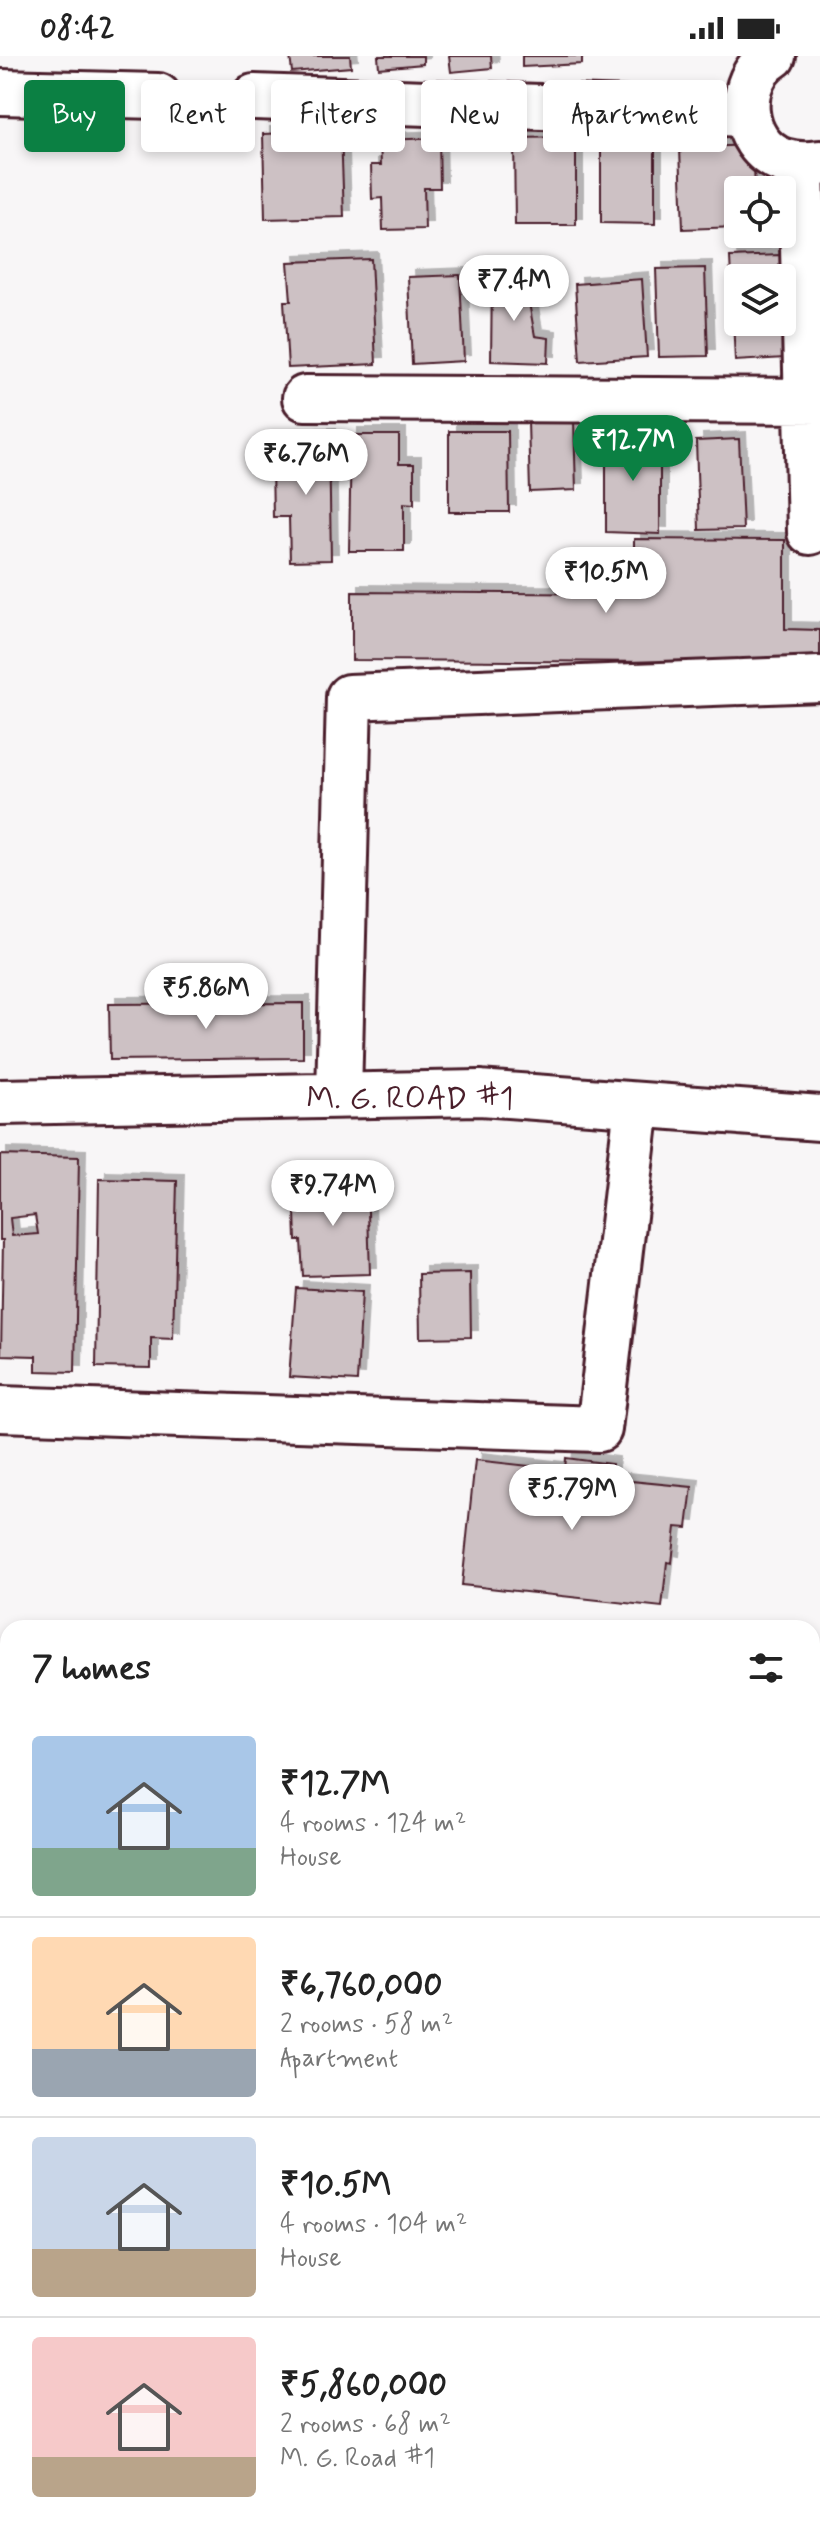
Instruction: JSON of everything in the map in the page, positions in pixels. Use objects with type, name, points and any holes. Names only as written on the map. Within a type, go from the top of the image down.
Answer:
[{"type":"street","points":[[773,56],[764,61],[753,76],[746,93],[746,114],[752,133],[764,150],[781,161],[811,164],[814,401],[810,532]]},
{"type":"street","points":[[0,92],[141,96]]},
{"type":"street","points":[[255,97],[746,114]]},
{"type":"street","points":[[305,398],[814,401]]},
{"type":"street","points":[[339,1095],[349,697],[820,679]]},
{"type":"street","name":"M. G. ROAD #1","points":[[0,1102],[480,1093],[820,1118]]},
{"type":"street","points":[[0,1409],[599,1429],[637,1105]]},
{"type":"building","points":[[290,56],[350,56],[351,67],[292,72]]},
{"type":"building","points":[[378,56],[423,56],[423,64],[379,68]]},
{"type":"building","points":[[449,56],[491,56],[492,68],[451,72]]},
{"type":"building","points":[[522,56],[582,56],[582,64],[522,67]]},
{"type":"building","points":[[263,134],[271,134],[271,152],[342,152],[344,217],[265,219]]},
{"type":"building","points":[[527,138],[543,138],[543,152],[576,152],[576,225],[515,225],[514,152],[527,152]]},
{"type":"building","points":[[405,139],[421,139],[421,152],[439,152],[440,188],[424,188],[425,229],[383,230],[382,198],[372,199],[371,165],[381,165],[380,152],[405,152]]},
{"type":"building","points":[[753,145],[754,176],[724,176],[724,228],[683,229],[680,152],[727,152],[727,146]]},
{"type":"building","points":[[601,152],[655,152],[655,224],[601,223]]},
{"type":"building","points":[[780,255],[780,264],[730,264],[730,257]]},
{"type":"building","points":[[371,259],[376,364],[288,368],[284,301],[291,301],[288,262]]},
{"type":"building","points":[[705,268],[708,356],[659,357],[656,269]]},
{"type":"building","points":[[460,275],[464,361],[412,364],[408,277]]},
{"type":"building","points":[[492,275],[524,275],[535,336],[549,338],[548,363],[491,361]]},
{"type":"building","points":[[642,279],[647,357],[580,361],[575,284]]},
{"type":"building","points":[[734,336],[784,336],[785,358],[735,361]]},
{"type":"building","points":[[574,420],[576,490],[530,492],[528,422]]},
{"type":"building","points":[[449,431],[508,431],[509,512],[449,512]]},
{"type":"building","points":[[606,432],[660,432],[660,534],[606,532]]},
{"type":"building","points":[[329,435],[331,560],[290,561],[289,517],[273,517],[272,466],[289,466],[289,436]]},
{"type":"building","points":[[351,435],[399,435],[399,464],[414,464],[414,504],[404,503],[404,551],[349,551]]},
{"type":"building","points":[[739,439],[743,529],[699,530],[696,441]]},
{"type":"building","points":[[634,539],[785,540],[785,629],[820,630],[820,663],[352,660],[352,592],[634,594]]},
{"type":"building","points":[[303,1003],[303,1058],[110,1060],[109,1004]]},
{"type":"building","points":[[0,1155],[79,1157],[75,1372],[36,1371],[36,1356],[1,1355],[3,1240],[0,1240]],"holes":[[[35,1215],[38,1234],[12,1236],[10,1218]]]},
{"type":"building","points":[[99,1179],[177,1181],[173,1339],[151,1338],[151,1368],[96,1367]]},
{"type":"building","points":[[367,1181],[370,1274],[303,1276],[301,1240],[296,1240],[294,1183]]},
{"type":"building","points":[[470,1273],[471,1337],[420,1338],[419,1274]]},
{"type":"building","points":[[296,1288],[362,1292],[357,1381],[289,1377]]},
{"type":"building","points":[[566,1458],[612,1464],[611,1479],[692,1487],[687,1528],[676,1527],[672,1563],[667,1562],[662,1607],[462,1585],[475,1460],[565,1470]]}]
